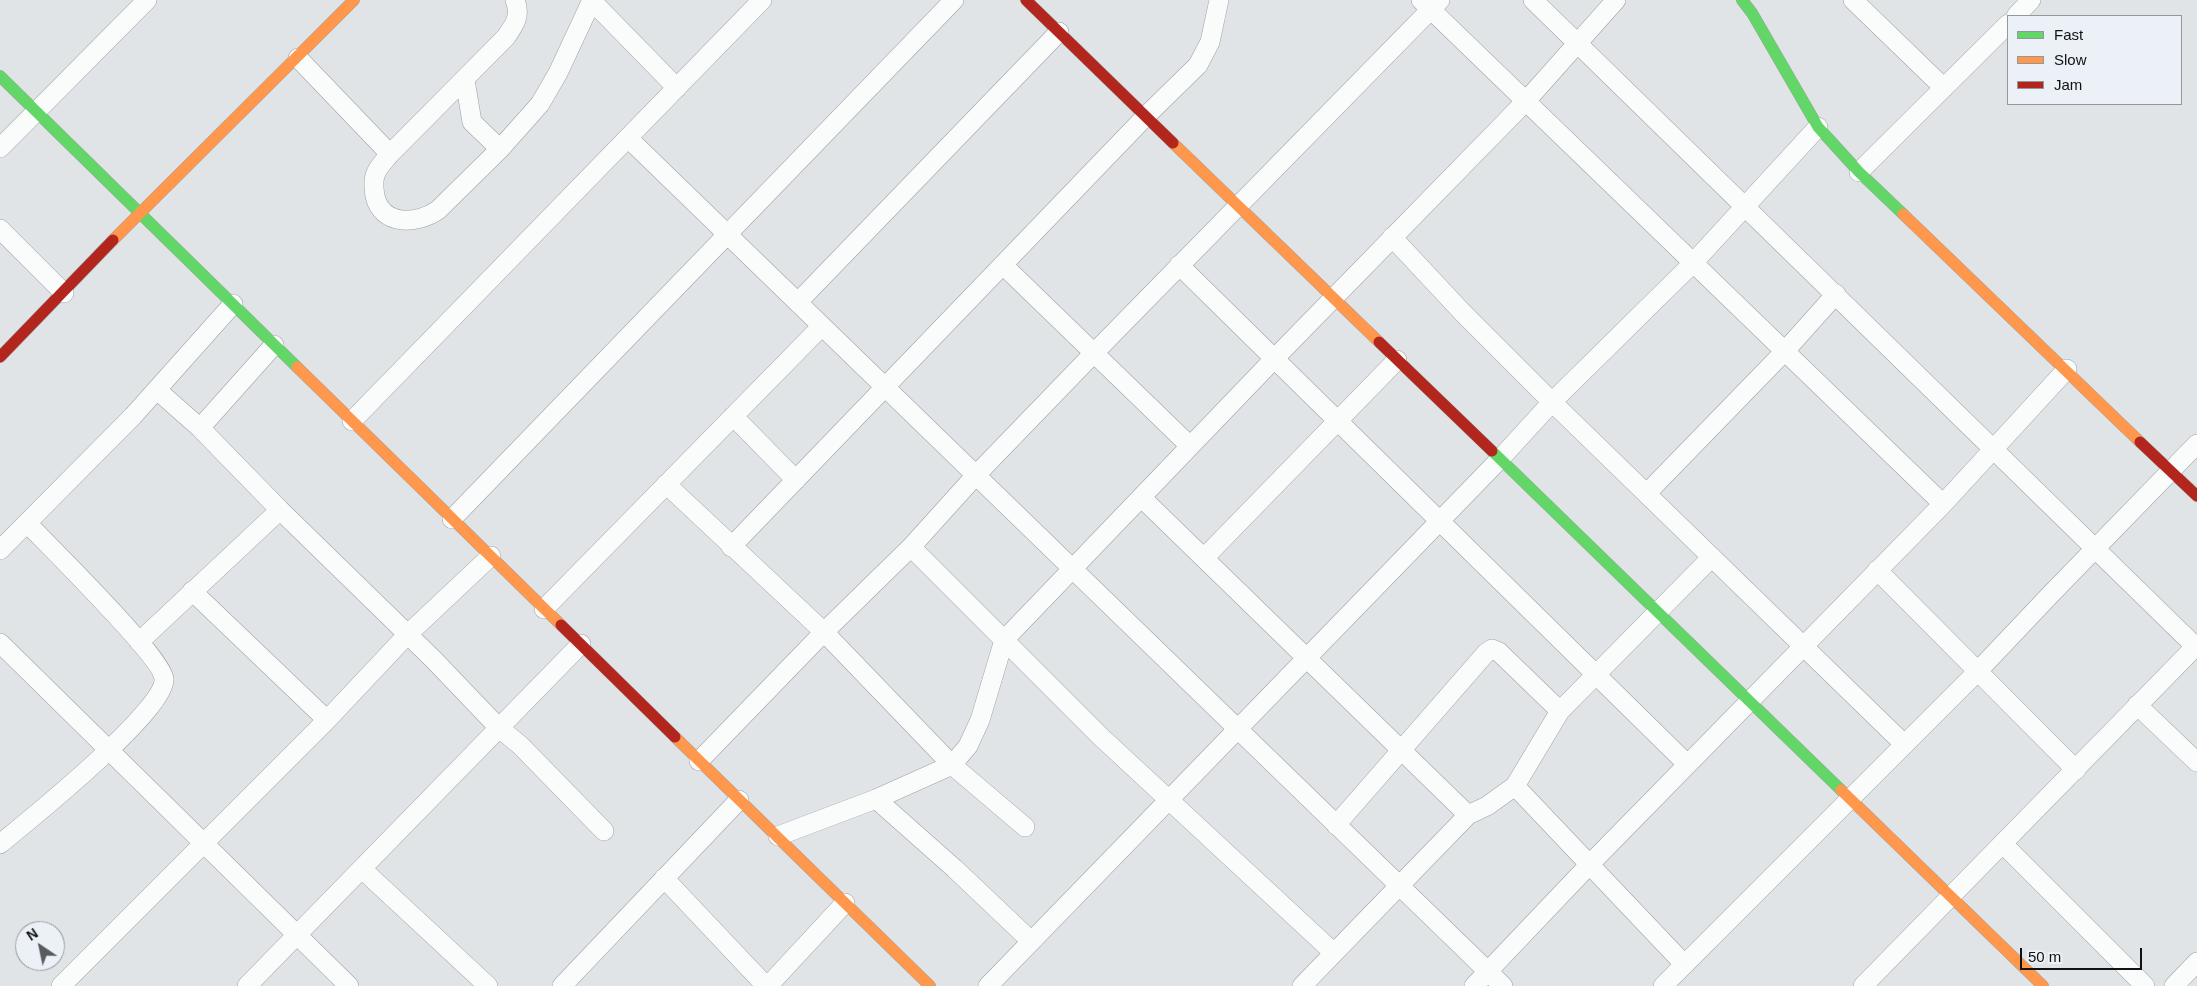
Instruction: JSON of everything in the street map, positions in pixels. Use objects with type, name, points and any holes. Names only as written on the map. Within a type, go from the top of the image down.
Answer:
[{"type":"street","points":[[0,148],[147,0]]},
{"type":"street","points":[[0,357],[354,0]]},
{"type":"street","points":[[516,0],[518,8],[517,22],[506,37],[390,154],[375,174],[374,190],[377,203],[384,213],[395,220],[414,221],[427,218],[438,210],[500,149],[540,104],[592,0],[677,88]]},
{"type":"street","points":[[352,421],[762,0]]},
{"type":"street","points":[[452,519],[954,0]]},
{"type":"street","points":[[1026,0],[2043,986]]},
{"type":"street","points":[[731,547],[1146,116],[1198,65],[1210,42],[1219,0]]},
{"type":"street","points":[[1533,0],[2196,646],[2004,845],[1863,986]]},
{"type":"street","points":[[778,836],[876,799],[952,766],[968,746],[980,720],[1004,640],[1392,237],[1526,102],[1616,0]]},
{"type":"street","points":[[1742,0],[1752,13],[1818,127],[1859,172],[2067,369],[2197,496]]},
{"type":"street","points":[[1854,0],[1944,88]]},
{"type":"street","points":[[2017,15],[2029,1]]},
{"type":"street","points":[[700,761],[824,632],[911,547],[976,475],[1238,206],[1431,3],[1526,102],[1943,504]]},
{"type":"street","points":[[1859,172],[2007,25]]},
{"type":"street","points":[[798,302],[1059,32]]},
{"type":"street","points":[[298,58],[390,154]]},
{"type":"street","points":[[0,76],[930,986]]},
{"type":"street","points":[[465,80],[472,122],[500,149]]},
{"type":"street","points":[[988,986],[1500,459],[1552,402],[1693,263],[1818,127]]},
{"type":"street","points":[[628,138],[1503,986]]},
{"type":"street","points":[[0,229],[64,293]]},
{"type":"street","points":[[1392,237],[1462,313],[1712,556],[1802,647],[1904,744]]},
{"type":"street","points":[[1003,265],[1190,446]]},
{"type":"street","points":[[1179,265],[1687,764]]},
{"type":"street","points":[[1647,493],[1785,351],[1836,294]]},
{"type":"street","points":[[0,550],[157,390],[233,304]]},
{"type":"street","points":[[544,609],[822,326]]},
{"type":"street","points":[[200,428],[274,345]]},
{"type":"street","points":[[1204,558],[1397,360]]},
{"type":"street","points":[[1474,986],[1687,764],[1943,504],[1992,448],[2067,369]]},
{"type":"street","points":[[157,390],[200,428],[407,636],[434,660],[499,728],[520,745],[604,831]]},
{"type":"street","points":[[733,416],[796,480]]},
{"type":"street","points":[[1663,986],[1978,671],[2197,444]]},
{"type":"street","points":[[666,484],[731,547],[824,632],[952,766],[1025,827]]},
{"type":"street","points":[[1142,498],[1468,815]]},
{"type":"street","points":[[139,642],[280,510]]},
{"type":"street","points":[[0,844],[110,750],[159,696],[164,680],[160,669],[139,642],[26,523]]},
{"type":"street","points":[[911,547],[1100,736],[1334,953]]},
{"type":"street","points":[[61,986],[327,720],[407,636],[491,556]]},
{"type":"street","points":[[1302,986],[1468,815],[1487,806],[1515,786],[1560,711],[1712,556]]},
{"type":"street","points":[[1877,570],[2076,770]]},
{"type":"street","points":[[192,591],[327,720]]},
{"type":"street","points":[[0,643],[349,986]]},
{"type":"street","points":[[247,986],[581,644]]},
{"type":"street","points":[[1336,825],[1400,750],[1486,653],[1492,649],[1499,652],[1560,711]]},
{"type":"street","points":[[2137,706],[2197,762]]},
{"type":"street","points":[[1515,786],[1684,964]]},
{"type":"street","points":[[876,799],[955,869],[1031,941]]},
{"type":"street","points":[[562,986],[740,800]]},
{"type":"street","points":[[2004,845],[2145,986]]},
{"type":"street","points":[[362,869],[488,986]]},
{"type":"street","points":[[664,878],[767,986],[845,903]]},
{"type":"street","points":[[2174,986],[2197,962]]},
{"type":"traffic: fast","points":[[1742,0],[1752,13],[1818,127],[1859,172],[1903,214]]},
{"type":"traffic: fast","points":[[0,76],[297,367]]},
{"type":"traffic: fast","points":[[1492,451],[1841,790]]},
{"type":"traffic: slow","points":[[113,240],[354,0]]},
{"type":"traffic: slow","points":[[1173,143],[1379,342]]},
{"type":"traffic: slow","points":[[1903,214],[2140,442]]},
{"type":"traffic: slow","points":[[297,367],[561,625]]},
{"type":"traffic: slow","points":[[675,737],[930,986]]},
{"type":"traffic: slow","points":[[1841,790],[2043,986]]},
{"type":"traffic: jam","points":[[1026,0],[1173,143]]},
{"type":"traffic: jam","points":[[0,357],[113,240]]},
{"type":"traffic: jam","points":[[1379,342],[1492,451]]},
{"type":"traffic: jam","points":[[2140,442],[2197,496]]},
{"type":"traffic: jam","points":[[561,625],[675,737]]}]
